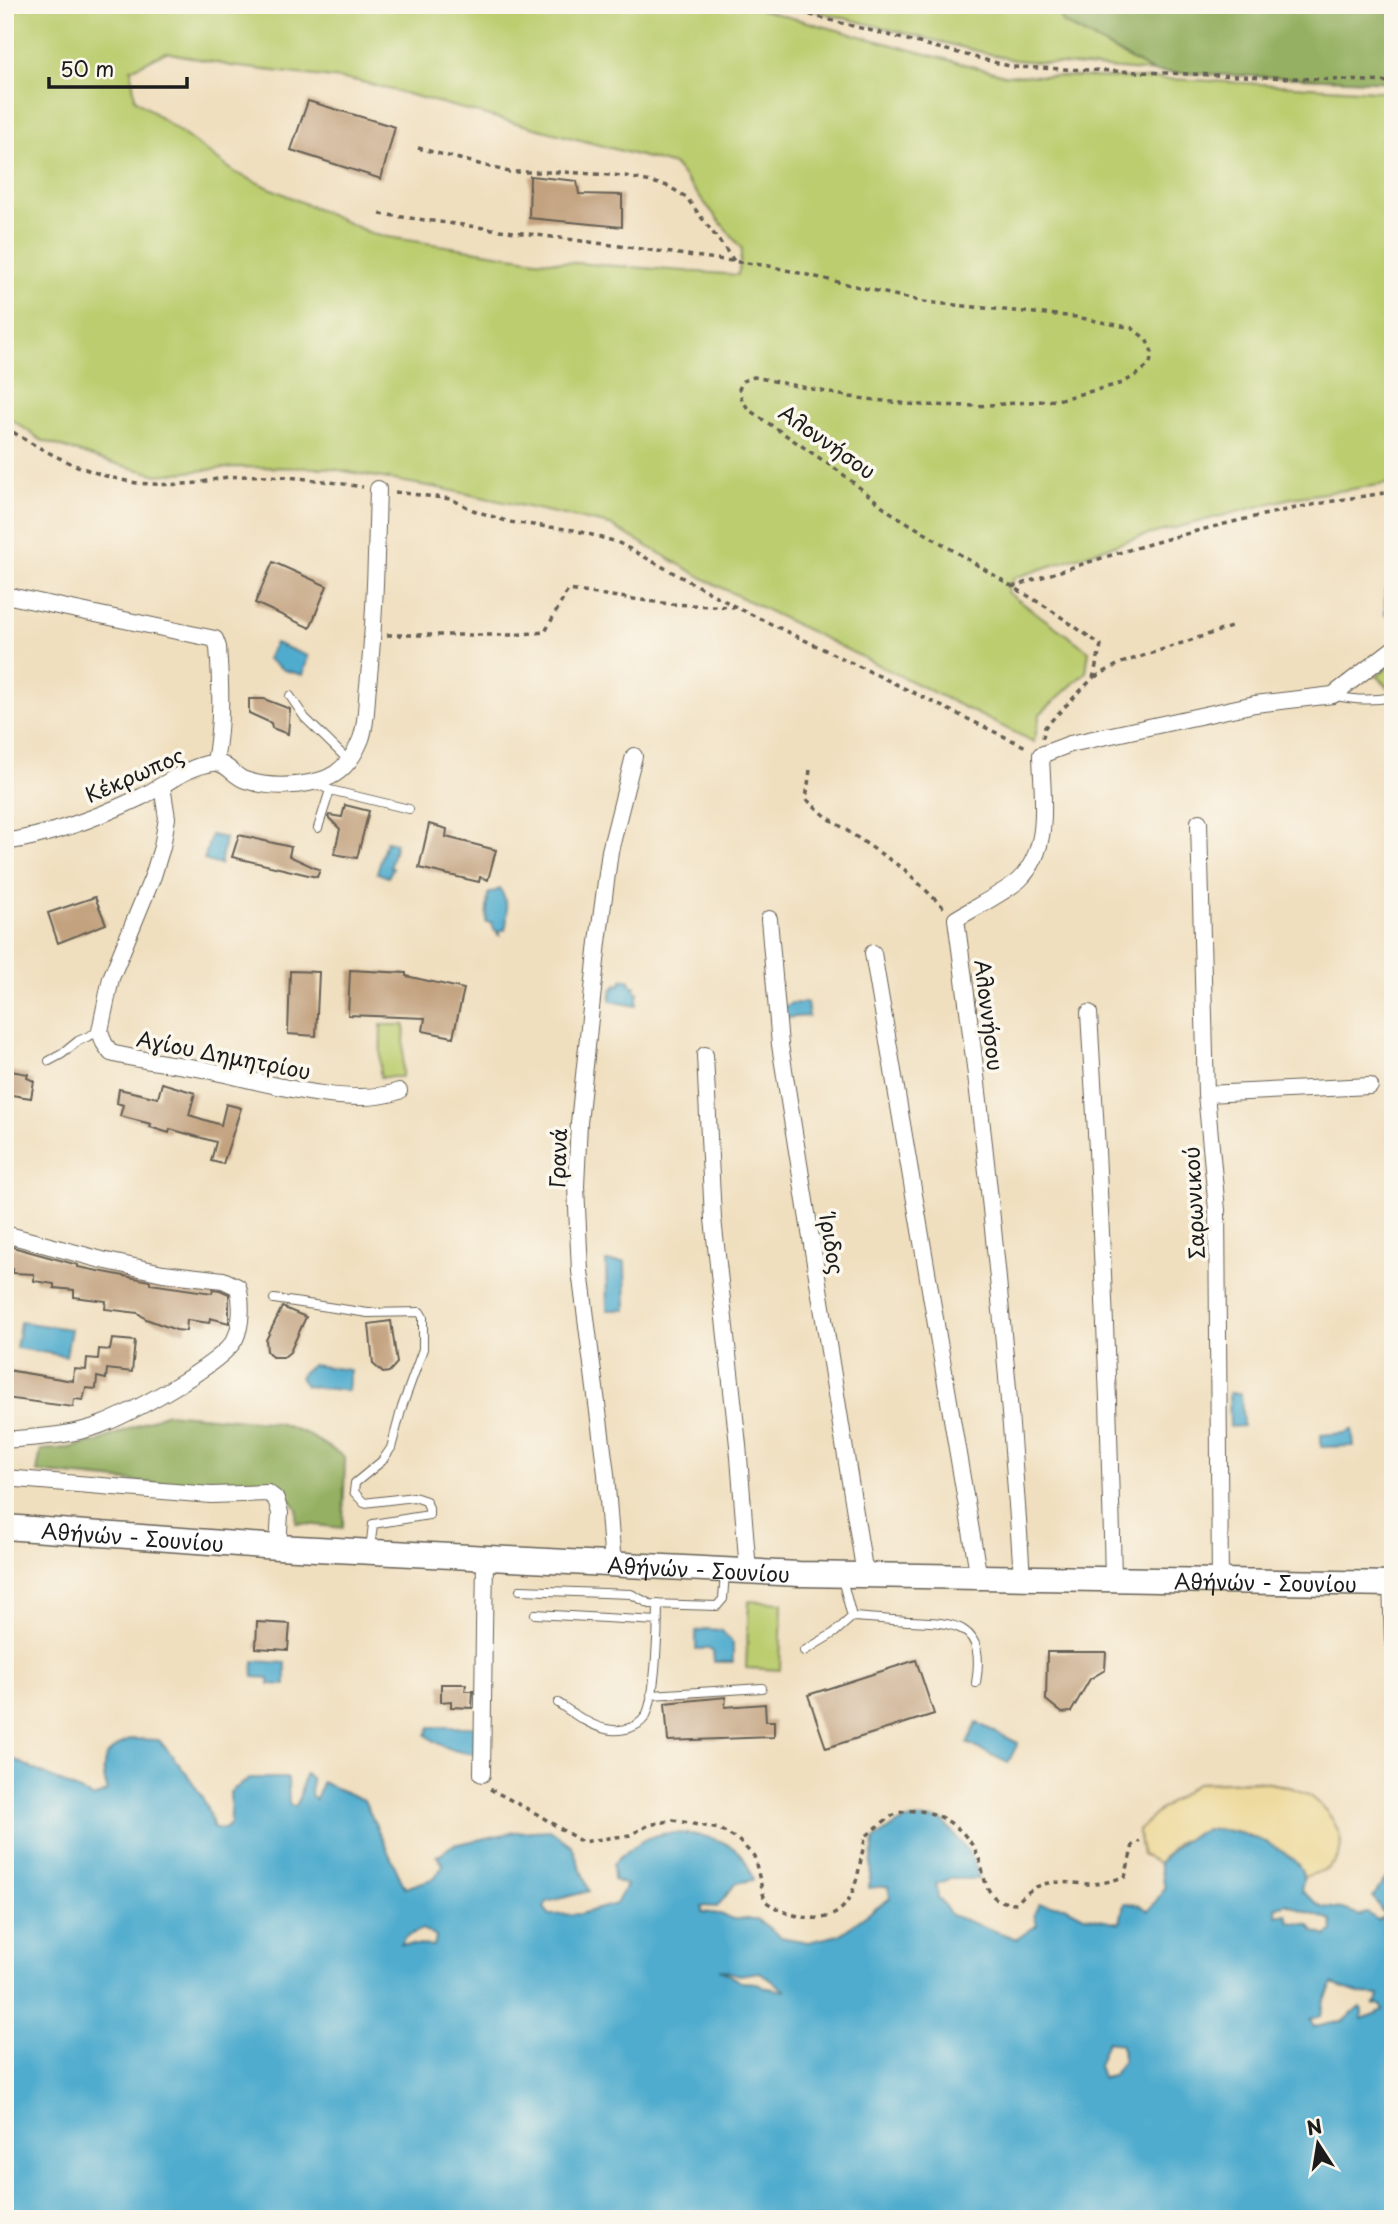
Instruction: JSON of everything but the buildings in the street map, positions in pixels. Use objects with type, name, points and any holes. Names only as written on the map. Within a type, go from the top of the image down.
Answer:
[{"type":"main road","name":"Αθήνών - Σουνίου","points":[[5,1527],[278,1547],[737,1571],[979,1578],[1392,1584]]},
{"type":"street","points":[[350,762],[362,736],[374,635],[378,489]]},
{"type":"street","points":[[5,596],[215,639],[218,647],[221,725],[215,762]]},
{"type":"street","points":[[956,919],[1019,880],[1034,860],[1041,842],[1041,755],[1070,744],[1255,704],[1333,695],[1393,649]]},
{"type":"street","name":"Γρανά","points":[[613,1565],[606,1474],[580,1271],[576,1186],[579,1123],[597,942],[610,851],[635,756]]},
{"type":"street","name":"Κέκρωπος","points":[[5,842],[53,831],[139,798],[191,770],[215,762],[226,766],[242,779],[277,787],[327,779],[350,762]]},
{"type":"street","points":[[100,1031],[111,978],[153,876],[162,847],[167,818],[162,786]]},
{"type":"street","name":"Σαρωνικού","points":[[1199,822],[1206,1094],[1217,1210],[1220,1582]]},
{"type":"street","name":"Ίριδος","points":[[769,919],[780,1045],[852,1575]]},
{"type":"street","name":"Αλοννήσου","points":[[956,919],[999,1268],[1022,1578]]},
{"type":"street","points":[[873,953],[979,1578]]},
{"type":"street","points":[[1089,1013],[1100,1197],[1113,1580]]},
{"type":"street","name":"Αγίου Δημητρίου","points":[[100,1031],[111,1052],[125,1057],[204,1069],[325,1095],[388,1096],[399,1091]]},
{"type":"street","points":[[705,1055],[713,1219],[738,1446],[737,1571]]},
{"type":"street","points":[[1206,1094],[1370,1086]]},
{"type":"street","points":[[5,1234],[163,1273],[223,1280],[238,1287],[242,1300],[235,1338],[224,1352],[146,1404],[98,1425],[5,1440]]},
{"type":"street","points":[[5,1478],[211,1495],[268,1493],[276,1499],[280,1513],[278,1547]]},
{"type":"street","points":[[482,1774],[485,1558]]},
{"type":"street","points":[[1392,1584],[1393,1641]]},
{"type":"lane","points":[[1333,695],[1350,700],[1393,697]]},
{"type":"lane","points":[[290,696],[305,718],[350,762]]},
{"type":"lane","points":[[314,782],[330,790],[409,809]]},
{"type":"lane","points":[[318,828],[330,790]]},
{"type":"lane","points":[[49,1061],[78,1041],[100,1031]]},
{"type":"lane","points":[[274,1299],[368,1313],[420,1312],[423,1317],[424,1349],[402,1407],[391,1448],[382,1461],[355,1483],[354,1492],[364,1503],[414,1497],[426,1501],[429,1515],[373,1524],[370,1552]]},
{"type":"lane","points":[[520,1590],[631,1594],[650,1604],[717,1606],[737,1571]]},
{"type":"lane","points":[[852,1575],[852,1617]]},
{"type":"lane","points":[[558,1703],[588,1722],[605,1729],[622,1731],[636,1725],[645,1717],[651,1695],[658,1604]]},
{"type":"lane","points":[[536,1614],[658,1621]]},
{"type":"lane","points":[[804,1651],[834,1633],[852,1617],[940,1621],[959,1626],[967,1633],[977,1650],[979,1659],[976,1684]]},
{"type":"lane","points":[[651,1695],[762,1688]]},
{"type":"path","points":[[771,5],[1013,66],[1393,82]]},
{"type":"path","points":[[418,148],[509,173],[564,172],[625,176],[668,186],[686,197],[735,262]]},
{"type":"path","name":"Αλοννήσου","points":[[380,214],[769,266],[924,302],[1087,319],[1132,328],[1146,339],[1152,352],[1150,364],[1123,383],[1057,400],[977,406],[918,405],[850,397],[754,377],[743,381],[739,389],[749,410],[840,472],[890,512],[1101,645],[1093,678]]},
{"type":"path","points":[[1012,587],[1112,553],[1249,517],[1393,492]]},
{"type":"path","points":[[374,635],[510,635],[545,632],[568,590],[670,604],[736,607],[1041,755],[1045,727],[1093,678],[1121,663],[1231,627]]},
{"type":"path","points":[[810,770],[806,799],[827,817],[905,870],[956,919]]},
{"type":"path","points":[[482,1774],[483,1786],[537,1814],[582,1842],[629,1835],[649,1825],[673,1820],[719,1829],[738,1840],[754,1856],[765,1902],[780,1912],[798,1917],[831,1917],[845,1907],[855,1887],[866,1836],[894,1815],[906,1811],[943,1817],[959,1828],[977,1853],[992,1895],[1006,1903],[1017,1903],[1027,1892],[1047,1882],[1070,1881],[1089,1885],[1125,1877],[1133,1845],[1140,1841]]},
{"type":"green space","points":[[5,5],[744,5],[1005,75],[1195,80],[1393,92],[1393,483],[1291,498],[1132,539],[1014,578],[1007,592],[1089,651],[1086,672],[1040,714],[1034,742],[712,583],[610,525],[444,489],[327,468],[235,467],[158,475],[41,440],[5,415]],"holes":[[[166,52],[231,66],[358,81],[674,165],[742,249],[738,275],[536,260],[375,235],[236,173],[135,99],[131,69]]]},
{"type":"green space","points":[[791,5],[1058,5],[1062,22],[1154,72],[1014,60]]},
{"type":"green space","points":[[1058,5],[1393,5],[1393,82],[1154,72],[1062,22]]},
{"type":"green space","points":[[1393,662],[1393,687],[1388,688],[1377,676]]},
{"type":"green space","points":[[381,1025],[405,1025],[402,1077],[380,1077]]},
{"type":"green space","points":[[167,1413],[278,1423],[305,1433],[345,1457],[343,1528],[296,1523],[297,1509],[288,1496],[276,1486],[259,1483],[202,1488],[37,1472],[41,1450],[97,1442]]},
{"type":"green space","points":[[749,1601],[782,1603],[780,1670],[746,1668]]},
{"type":"sand","points":[[1255,1781],[1299,1791],[1312,1798],[1327,1813],[1341,1840],[1337,1859],[1329,1867],[1304,1877],[1300,1868],[1254,1837],[1233,1831],[1205,1830],[1178,1842],[1159,1863],[1142,1855],[1138,1830],[1197,1783]]},
{"type":"water","points":[[1393,589],[1393,615],[1385,615],[1385,590]]},
{"type":"water","points":[[275,643],[308,656],[303,675],[284,670],[267,659]]},
{"type":"water","points":[[211,835],[225,838],[220,865],[204,860]]},
{"type":"water","points":[[386,841],[396,843],[390,867],[393,868],[388,877],[377,873]]},
{"type":"water","points":[[500,889],[505,899],[507,914],[505,930],[500,930],[498,935],[492,923],[486,922],[488,894]]},
{"type":"water","points":[[629,979],[631,986],[635,986],[635,991],[638,992],[636,1006],[610,1001],[612,988],[615,988],[616,984],[620,985],[622,980]]},
{"type":"water","points":[[792,1003],[807,1003],[809,1016],[785,1018],[784,1007]]},
{"type":"water","points":[[606,1262],[625,1262],[626,1310],[607,1310]]},
{"type":"water","points":[[20,1322],[71,1329],[66,1356],[16,1348]]},
{"type":"water","points":[[312,1365],[350,1370],[348,1391],[306,1386],[300,1377]]},
{"type":"water","points":[[1229,1393],[1241,1393],[1243,1426],[1230,1427]]},
{"type":"water","points":[[1352,1429],[1354,1446],[1321,1447],[1321,1435],[1345,1433]]},
{"type":"water","points":[[721,1630],[733,1643],[733,1662],[714,1662],[713,1652],[709,1649],[696,1649],[696,1631]]},
{"type":"water","points":[[254,1661],[286,1663],[286,1685],[269,1684],[269,1678],[253,1677]]},
{"type":"water","points":[[977,1723],[1018,1743],[1008,1763],[967,1743]]},
{"type":"water","points":[[430,1727],[475,1727],[475,1754],[455,1751],[438,1743],[426,1735]]},
{"type":"water","points":[[131,1739],[159,1740],[199,1792],[214,1828],[225,1829],[231,1823],[230,1792],[250,1778],[288,1778],[289,1804],[294,1807],[298,1802],[305,1774],[312,1779],[311,1796],[316,1800],[322,1782],[364,1800],[405,1888],[435,1878],[443,1865],[437,1856],[453,1845],[515,1832],[550,1830],[572,1846],[589,1891],[547,1902],[544,1908],[550,1915],[580,1914],[616,1904],[626,1885],[614,1880],[613,1864],[644,1840],[675,1833],[712,1838],[728,1845],[743,1857],[753,1880],[736,1883],[717,1907],[702,1906],[702,1912],[733,1919],[757,1919],[781,1937],[808,1942],[839,1935],[890,1898],[888,1886],[869,1888],[874,1840],[899,1823],[913,1819],[943,1821],[975,1864],[979,1879],[949,1879],[936,1884],[938,1897],[951,1915],[1017,1939],[1037,1925],[1034,1914],[1039,1904],[1065,1906],[1084,1916],[1120,1923],[1124,1903],[1139,1905],[1149,1911],[1165,1888],[1159,1863],[1179,1844],[1203,1831],[1214,1829],[1244,1834],[1275,1847],[1298,1865],[1303,1875],[1301,1891],[1323,1907],[1343,1909],[1360,1915],[1367,1913],[1378,1920],[1385,1916],[1373,1897],[1393,1868],[1393,2219],[5,2219],[5,1755],[94,1798],[107,1791],[104,1765],[109,1753]],"holes":[[[1286,1904],[1332,1921],[1333,1930],[1327,1936],[1315,1932],[1309,1925],[1290,1922],[1286,1914],[1277,1916],[1276,1908]],[[422,1929],[436,1937],[434,1946],[400,1944],[405,1937]],[[719,1969],[739,1975],[760,1972],[786,1991],[757,1983],[741,1982]],[[1332,1984],[1361,1994],[1379,1995],[1377,2003],[1373,2005],[1380,2004],[1384,2010],[1362,2019],[1360,2007],[1343,2021],[1314,2027],[1310,2019],[1321,2016]],[[1107,2041],[1122,2045],[1123,2060],[1112,2076],[1102,2078],[1098,2066]]]}]
